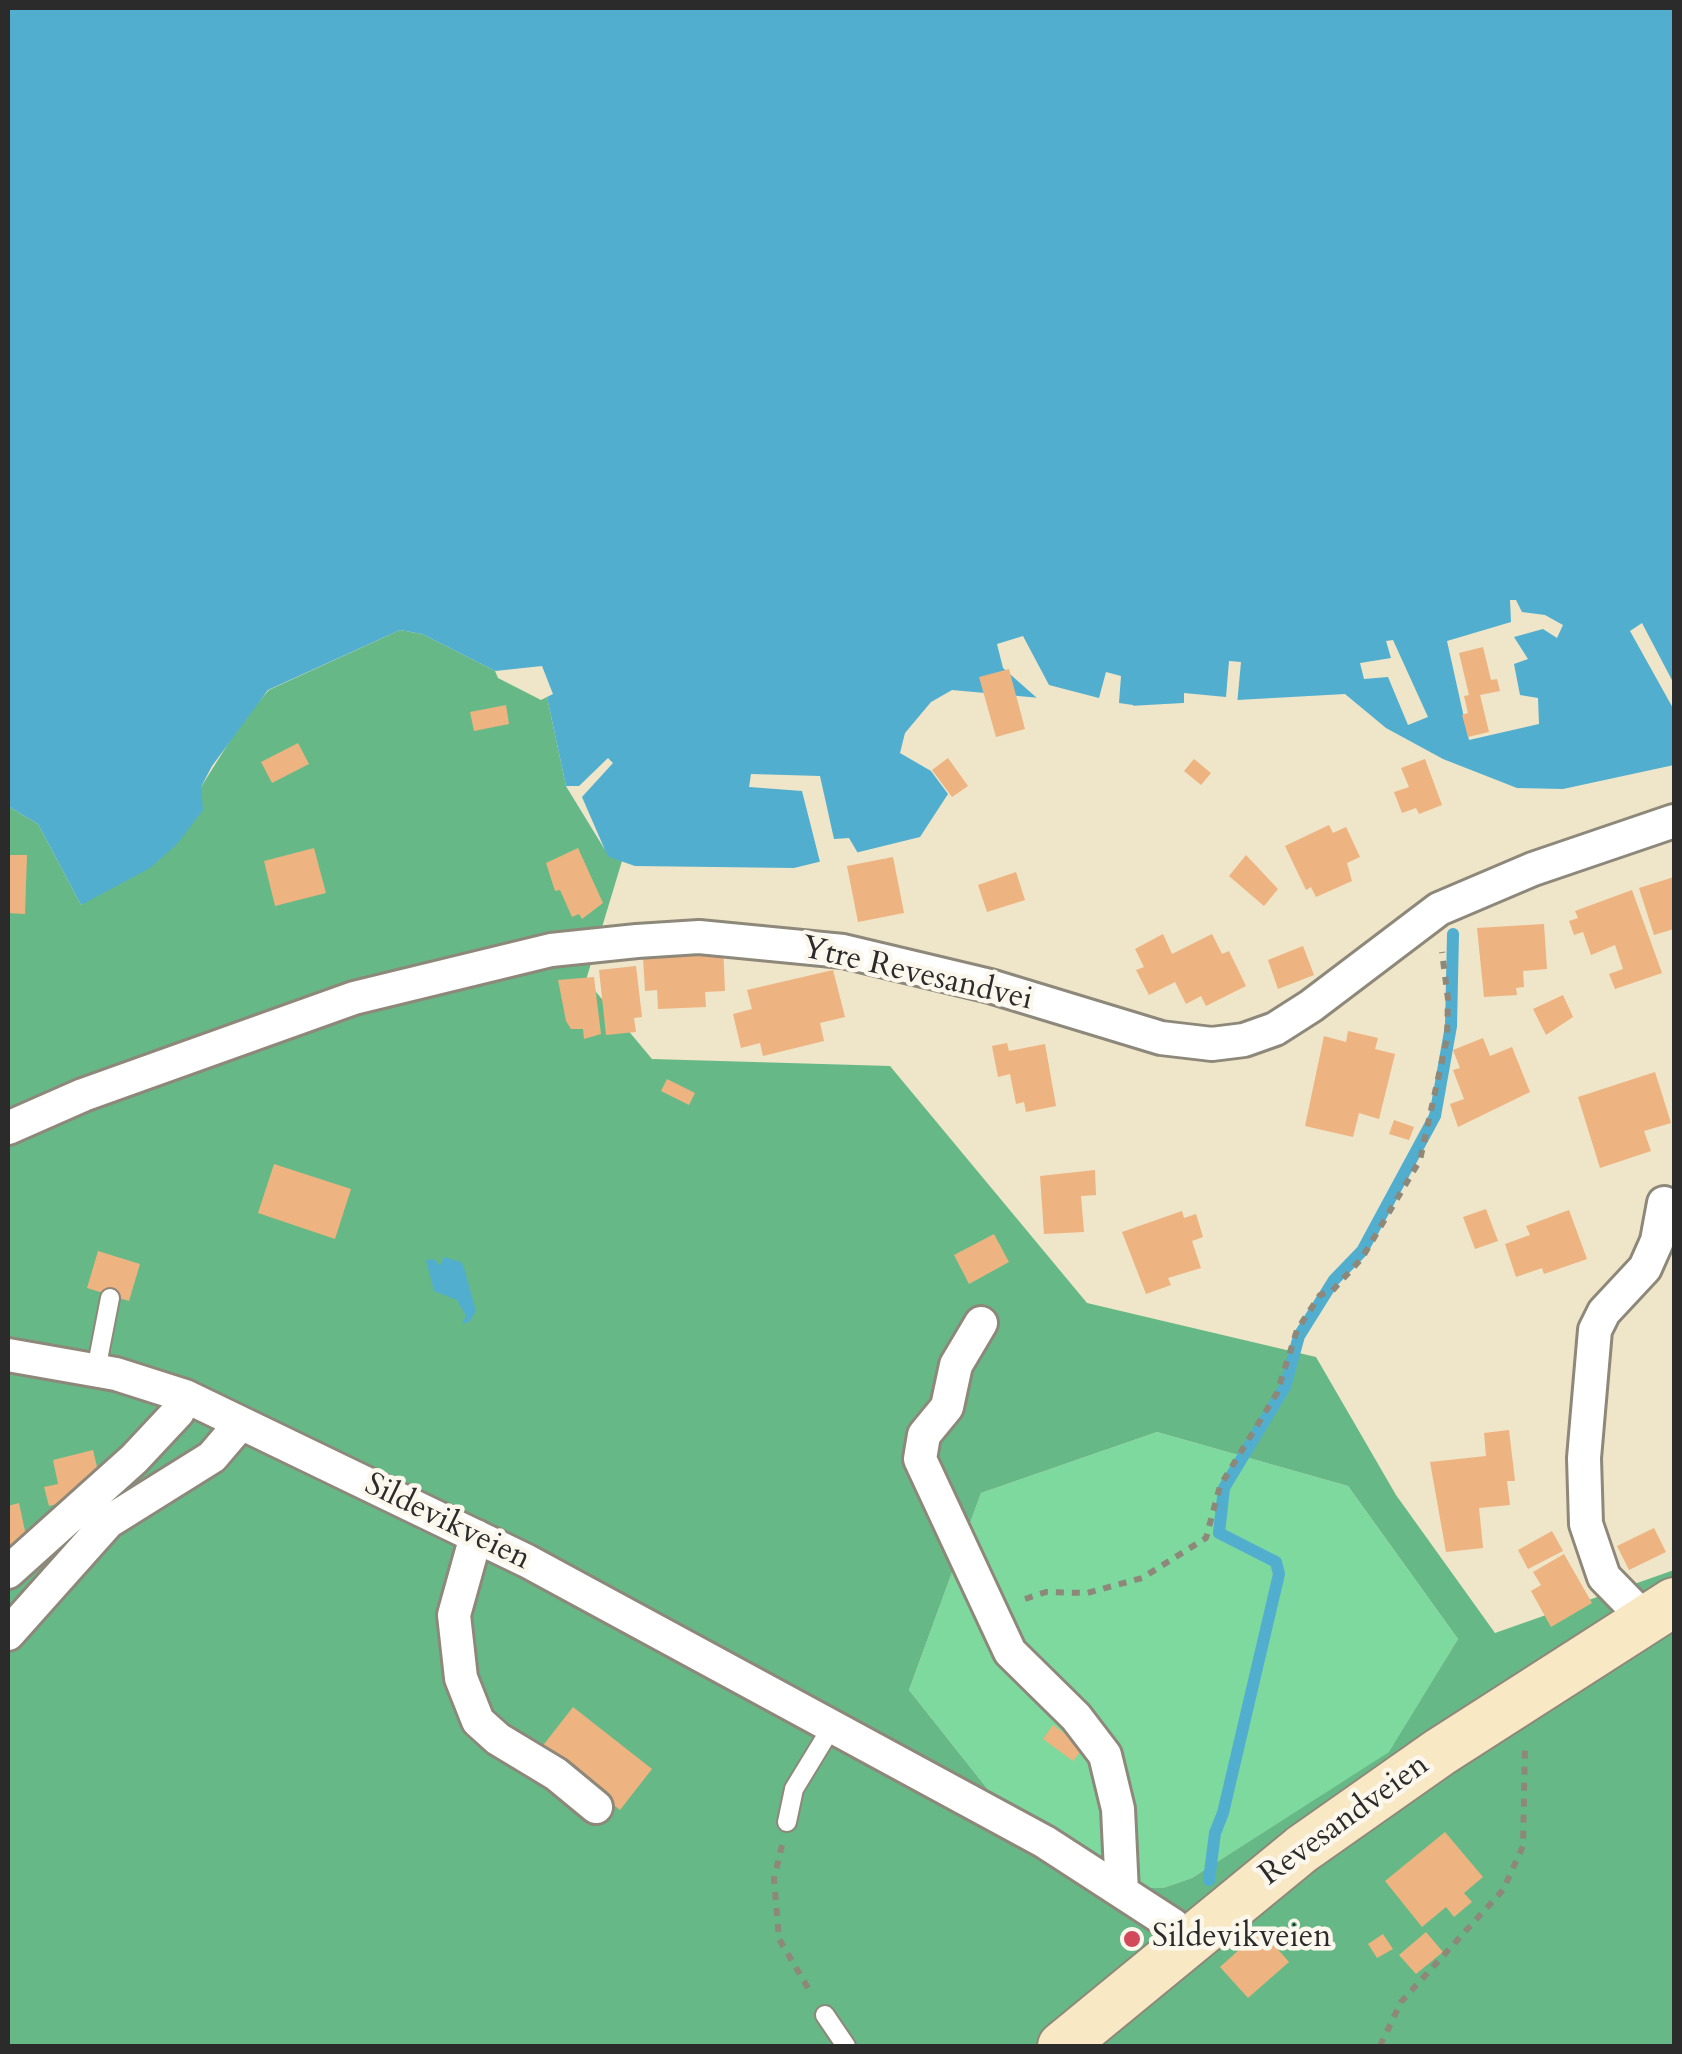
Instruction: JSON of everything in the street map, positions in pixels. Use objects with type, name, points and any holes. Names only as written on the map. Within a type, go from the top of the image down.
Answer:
[{"type":"main road","name":"Revesandveien","points":[[1062,2046],[1185,1941],[1302,1849],[1660,1611]]},
{"type":"street","name":"Ytre Revesandvei","points":[[8,1128],[83,1095],[354,998],[551,950],[699,937],[843,951],[990,986],[1161,1038],[1212,1044],[1275,1029],[1431,916],[1533,869],[1674,820]]},
{"type":"street","name":"Revesandveien","points":[[1660,1611],[1604,1577],[1586,1524],[1584,1458],[1594,1330],[1604,1312],[1645,1268],[1664,1203]]},
{"type":"street","points":[[981,1323],[956,1365],[947,1407],[924,1435],[920,1460],[1010,1652],[1076,1717],[1106,1756],[1118,1809],[1122,1892]]},
{"type":"street","name":"Sildevikveien","points":[[8,1355],[96,1370],[185,1396],[476,1536],[1045,1842],[1173,1925],[1185,1941]]},
{"type":"street","points":[[8,1572],[134,1459],[178,1412],[185,1396]]},
{"type":"street","points":[[8,1634],[108,1522],[212,1457],[241,1423]]},
{"type":"street","points":[[476,1536],[454,1615],[462,1678],[478,1721],[498,1739],[556,1774],[596,1807]]},
{"type":"lane","points":[[96,1370],[110,1298]]},
{"type":"lane","points":[[788,1822],[794,1789],[833,1726]]},
{"type":"lane","points":[[825,2015],[846,2046]]},
{"type":"path","points":[[990,1611],[1046,1592],[1086,1593],[1142,1578],[1206,1538],[1220,1486],[1277,1393],[1296,1330],[1320,1295],[1332,1291],[1362,1258],[1420,1160],[1448,1018],[1444,962],[1431,916]]},
{"type":"path","points":[[1380,2046],[1401,2002],[1502,1890],[1523,1846],[1522,1700]]},
{"type":"path","points":[[788,1822],[774,1879],[779,1939],[825,2015]]},
{"type":"green space","points":[[400,630],[422,634],[547,697],[566,786],[609,856],[622,861],[586,980],[652,1059],[890,1066],[1087,1303],[1316,1357],[1396,1495],[1495,1633],[1674,1570],[1674,2046],[8,2046],[8,806],[38,824],[81,905],[201,787],[243,720],[269,690]],"holes":[[[1157,1432],[1348,1486],[1458,1639],[1389,1752],[1192,1878],[1163,1888],[1125,1888],[1024,1835],[909,1690],[981,1493]]]},
{"type":"green space","points":[[1157,1432],[1348,1486],[1458,1639],[1390,1752],[1192,1878],[1163,1888],[1125,1888],[1024,1835],[909,1690],[981,1493]]},
{"type":"water","points":[[8,8],[1674,8],[1674,765],[1563,789],[1517,788],[1443,759],[1386,728],[1345,694],[1129,706],[952,690],[931,702],[905,733],[900,753],[931,771],[948,794],[920,837],[794,868],[635,866],[609,857],[566,786],[547,697],[422,634],[400,630],[268,690],[212,766],[201,787],[203,810],[177,844],[150,868],[81,905],[38,824],[8,806]]},
{"type":"water","points":[[444,1257],[461,1262],[464,1268],[476,1311],[469,1322],[462,1324],[466,1316],[457,1300],[434,1291],[426,1260],[434,1259],[440,1266]]},
{"type":"pier","points":[[1510,600],[1516,600],[1522,612],[1545,615],[1563,625],[1557,638],[1543,629],[1514,637],[1528,659],[1514,664],[1520,695],[1538,698],[1539,724],[1469,740],[1447,641],[1511,622]]},
{"type":"pier","points":[[1642,623],[1674,684],[1674,710],[1630,631]]},
{"type":"pier","points":[[1023,636],[1049,685],[1099,698],[1106,672],[1121,676],[1119,703],[1133,705],[1135,711],[1064,705],[1037,698],[1003,668],[997,644]]},
{"type":"pier","points":[[1393,640],[1428,717],[1408,725],[1388,677],[1364,679],[1360,663],[1391,658],[1386,641]]},
{"type":"pier","points":[[1229,661],[1241,662],[1237,705],[1184,708],[1184,693],[1226,697]]},
{"type":"pier","points":[[542,666],[553,694],[541,700],[498,678],[495,671]]},
{"type":"pier","points":[[608,758],[613,763],[582,797],[605,850],[566,786],[579,786]]},
{"type":"pier","points":[[751,774],[820,776],[834,839],[849,838],[859,855],[821,866],[802,791],[749,787]]},
{"type":"building","points":[[1483,647],[1491,680],[1497,679],[1500,691],[1480,695],[1489,732],[1468,737],[1462,715],[1468,713],[1464,696],[1469,695],[1459,653]]},
{"type":"building","points":[[1009,669],[1025,729],[996,737],[979,677]]},
{"type":"building","points":[[506,705],[509,724],[474,731],[470,712]]},
{"type":"building","points":[[298,743],[309,764],[272,783],[261,762]]},
{"type":"building","points":[[948,758],[968,786],[952,797],[932,770]]},
{"type":"building","points":[[1194,759],[1211,773],[1201,785],[1184,771]]},
{"type":"building","points":[[1425,759],[1442,805],[1419,814],[1416,808],[1402,813],[1394,792],[1409,787],[1401,768]]},
{"type":"building","points":[[1329,825],[1333,833],[1346,827],[1360,857],[1347,863],[1352,881],[1316,897],[1311,887],[1306,890],[1285,846]]},
{"type":"building","points":[[314,848],[326,893],[275,906],[264,861]]},
{"type":"building","points":[[578,848],[603,903],[582,919],[579,914],[572,917],[560,890],[555,891],[546,863]]},
{"type":"building","points":[[8,855],[27,855],[25,914],[8,913]]},
{"type":"building","points":[[1246,855],[1278,889],[1264,906],[1229,876]]},
{"type":"building","points":[[893,857],[904,913],[858,922],[847,866]]},
{"type":"building","points":[[1016,872],[1025,900],[987,912],[978,885]]},
{"type":"building","points":[[1674,877],[1674,929],[1654,935],[1639,888]]},
{"type":"building","points":[[1632,890],[1662,973],[1615,989],[1609,974],[1623,969],[1615,945],[1591,955],[1583,932],[1574,935],[1569,921],[1578,918],[1575,911]]},
{"type":"building","points":[[1544,924],[1547,969],[1523,971],[1524,987],[1516,988],[1517,995],[1484,997],[1477,928]]},
{"type":"building","points":[[1163,934],[1172,954],[1212,934],[1222,954],[1229,951],[1246,986],[1206,1006],[1201,996],[1186,1004],[1175,982],[1149,995],[1136,970],[1144,967],[1135,949]]},
{"type":"building","points":[[642,941],[723,944],[725,991],[705,992],[706,1007],[658,1009],[657,990],[645,991]]},
{"type":"building","points":[[1303,946],[1314,975],[1278,989],[1268,960]]},
{"type":"building","points":[[636,966],[642,1017],[634,1018],[636,1032],[606,1035],[599,970]]},
{"type":"building","points":[[833,970],[845,1017],[820,1023],[824,1041],[763,1056],[760,1043],[741,1048],[733,1014],[752,1009],[747,990]]},
{"type":"building","points":[[594,977],[601,1034],[584,1039],[583,1029],[571,1029],[566,1021],[558,980]]},
{"type":"building","points":[[1563,995],[1573,1017],[1546,1035],[1533,1009]]},
{"type":"building","points":[[1348,1031],[1378,1038],[1375,1049],[1395,1054],[1379,1119],[1359,1113],[1353,1137],[1305,1126],[1324,1036],[1346,1042]]},
{"type":"building","points":[[1483,1038],[1490,1056],[1512,1047],[1530,1092],[1458,1127],[1450,1104],[1464,1099],[1453,1070],[1460,1068],[1453,1050]]},
{"type":"building","points":[[1007,1043],[1009,1051],[1045,1044],[1056,1106],[1026,1112],[1024,1102],[1016,1104],[1010,1074],[998,1077],[992,1046]]},
{"type":"building","points":[[1655,1072],[1671,1123],[1644,1131],[1651,1151],[1600,1168],[1578,1097]]},
{"type":"building","points":[[667,1079],[695,1093],[689,1105],[661,1091]]},
{"type":"building","points":[[1394,1120],[1414,1127],[1409,1140],[1389,1134]]},
{"type":"building","points":[[274,1164],[351,1189],[335,1239],[258,1213]]},
{"type":"building","points":[[1095,1170],[1096,1195],[1081,1196],[1084,1232],[1044,1234],[1040,1176]]},
{"type":"building","points":[[1486,1209],[1498,1241],[1475,1249],[1463,1217]]},
{"type":"building","points":[[1569,1210],[1587,1259],[1544,1274],[1542,1268],[1516,1277],[1505,1244],[1530,1235],[1526,1226]]},
{"type":"building","points":[[1182,1211],[1184,1218],[1196,1214],[1203,1237],[1192,1241],[1201,1268],[1168,1278],[1171,1285],[1146,1294],[1122,1232]]},
{"type":"building","points":[[994,1234],[1009,1262],[969,1284],[954,1255]]},
{"type":"building","points":[[98,1251],[140,1264],[129,1301],[87,1288]]},
{"type":"building","points":[[1509,1430],[1515,1481],[1507,1481],[1510,1505],[1479,1508],[1483,1548],[1446,1552],[1430,1462],[1486,1456],[1484,1433]]},
{"type":"building","points":[[93,1450],[100,1479],[77,1484],[80,1499],[49,1506],[44,1487],[58,1484],[53,1460]]},
{"type":"building","points":[[19,1503],[28,1545],[8,1549],[8,1506]]},
{"type":"building","points":[[1654,1528],[1666,1552],[1629,1570],[1617,1546]]},
{"type":"building","points":[[1552,1531],[1563,1551],[1528,1569],[1518,1550]]},
{"type":"building","points":[[1564,1554],[1592,1603],[1551,1627],[1531,1591],[1541,1585],[1533,1572]]},
{"type":"building","points":[[573,1707],[652,1769],[620,1810],[541,1748]]},
{"type":"building","points":[[1053,1725],[1084,1747],[1073,1761],[1043,1739]]},
{"type":"building","points":[[1445,1832],[1483,1877],[1464,1893],[1472,1902],[1454,1917],[1446,1907],[1422,1927],[1385,1881]]},
{"type":"building","points":[[1261,1930],[1289,1962],[1248,1998],[1220,1967]]},
{"type":"building","points":[[1426,1932],[1443,1952],[1416,1974],[1399,1955]]},
{"type":"building","points":[[1383,1934],[1393,1949],[1377,1958],[1368,1944]]},
{"type":"waterway","points":[[1209,1880],[1215,1833],[1279,1574],[1276,1562],[1219,1533],[1224,1488],[1285,1387],[1299,1336],[1334,1280],[1362,1251],[1435,1116],[1451,1026],[1453,934]]},
{"type":"place","name":"Sildevikveien","points":[[1132,1939]]}]
